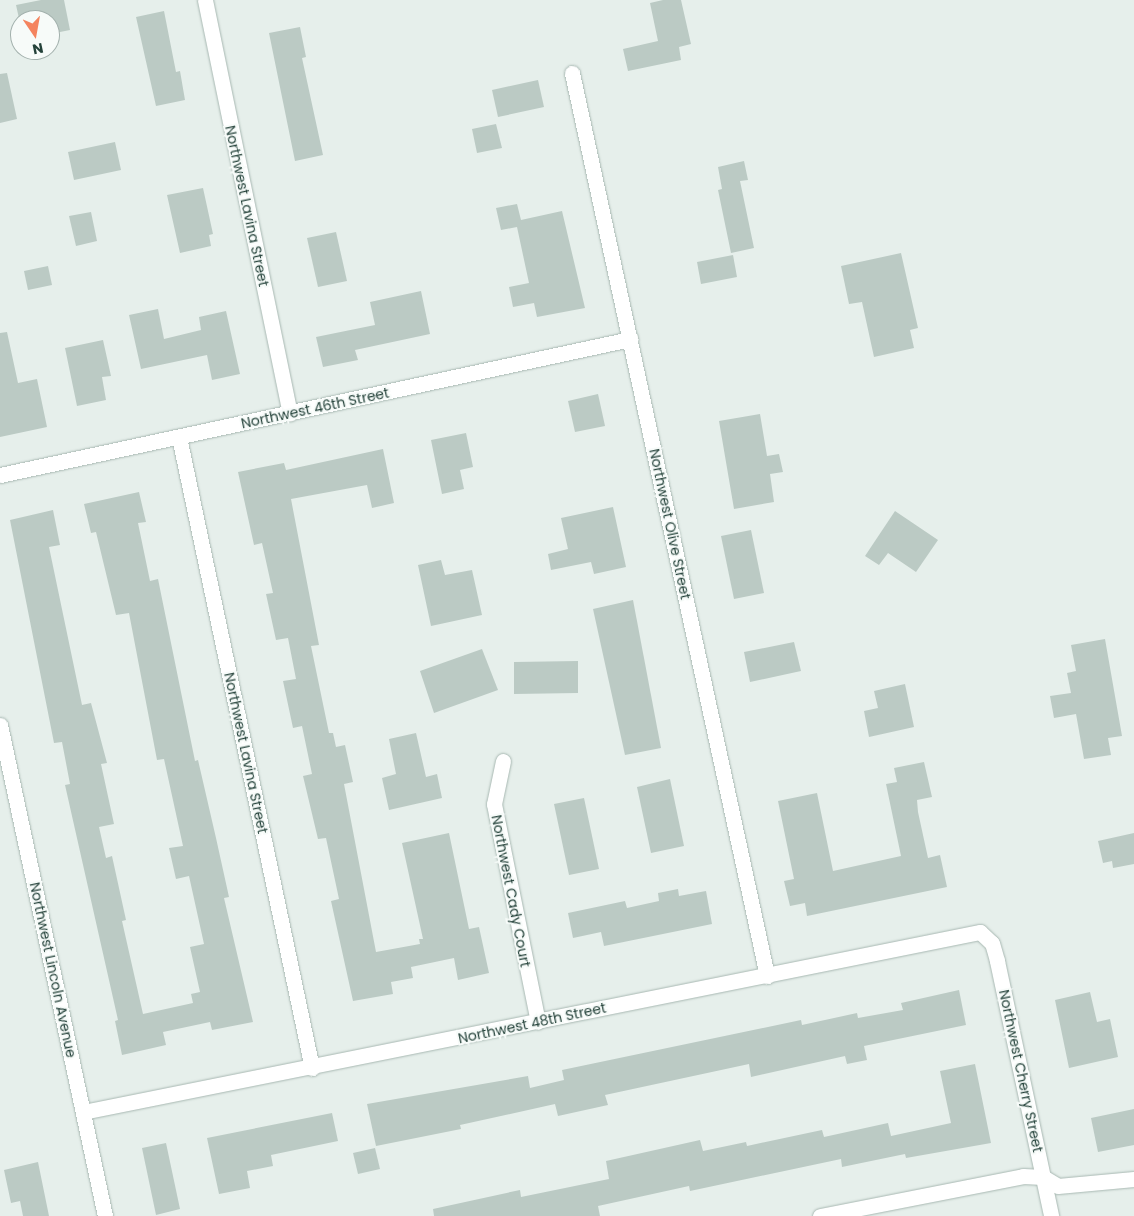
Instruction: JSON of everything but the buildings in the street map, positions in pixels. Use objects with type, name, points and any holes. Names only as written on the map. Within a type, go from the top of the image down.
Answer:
[{"type":"street","name":"Northwest Lavina Street","points":[[205,0],[290,413]]},
{"type":"street","name":"Northwest Olive Street","points":[[572,73],[767,976]]},
{"type":"street","name":"Northwest 46th Street","points":[[0,475],[630,339]]},
{"type":"street","name":"Northwest Lavina Street","points":[[179,437],[312,1068]]},
{"type":"street","name":"Northwest Lincoln Avenue","points":[[0,724],[105,1216]]},
{"type":"street","name":"Northwest Cady Court","points":[[504,761],[494,804],[538,1022]]},
{"type":"street","name":"Northwest 48th Street","points":[[83,1112],[312,1068],[980,932]]},
{"type":"street","name":"Northwest Cherry Street","points":[[980,932],[992,943],[997,961],[1051,1216]]},
{"type":"street","points":[[820,1216],[1023,1176],[1043,1177],[1058,1186],[1134,1179]]}]
